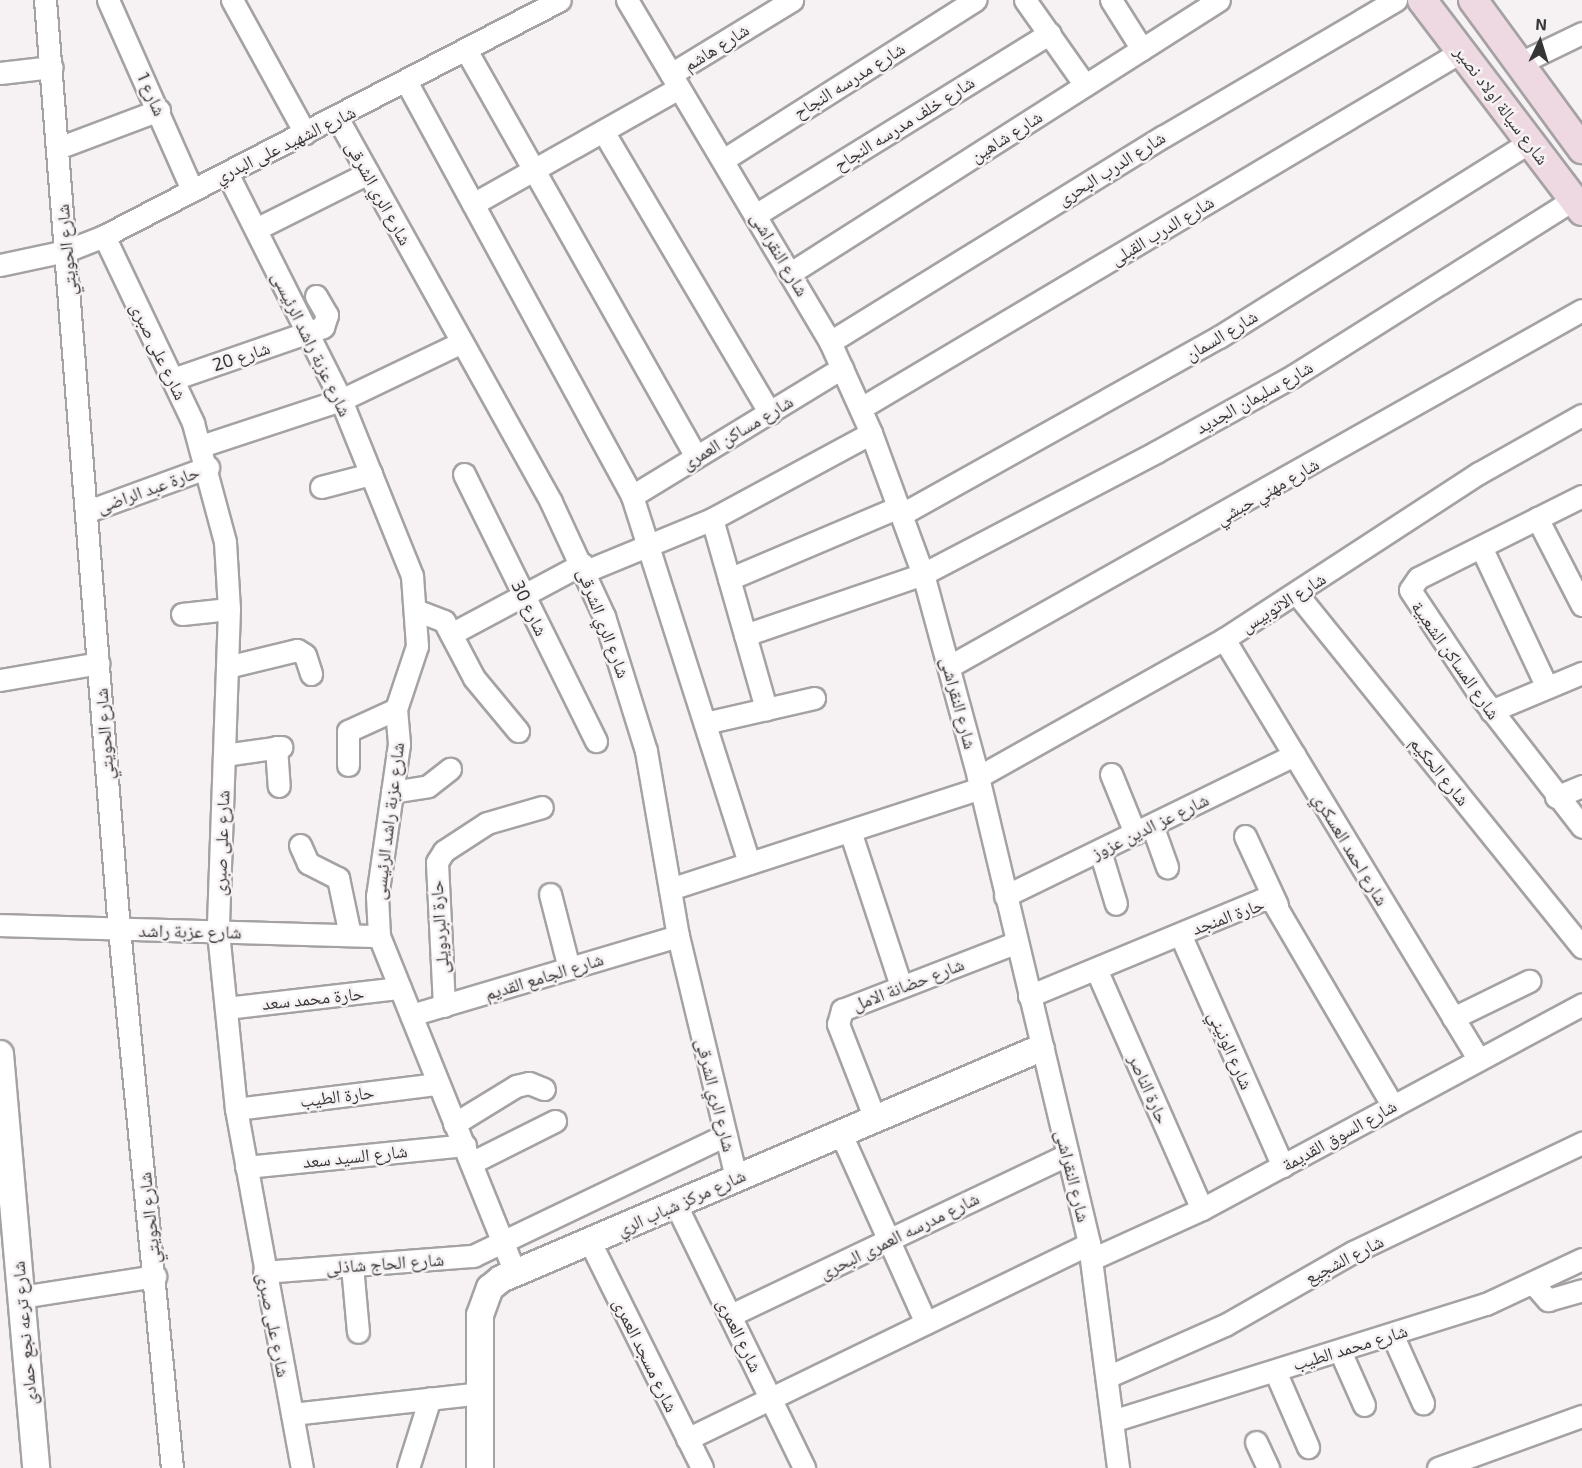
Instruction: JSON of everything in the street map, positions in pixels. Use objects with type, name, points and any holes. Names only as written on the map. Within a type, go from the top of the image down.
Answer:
[{"type":"main road","name":"شارع سيالة اولاد نصير","points":[[1422,0],[1578,205]]},
{"type":"main road","name":"شارع سيالة اولاد نصير","points":[[1473,0],[1581,146]]},
{"type":"street","name":"شارع الحويتي","points":[[45,0],[88,511],[119,929],[155,1276],[172,1468]]},
{"type":"street","name":"شارع 1","points":[[108,0],[159,110],[192,190]]},
{"type":"street","points":[[232,0],[305,133]]},
{"type":"street","name":"شارع الشهيد على البدري","points":[[0,265],[66,251],[104,236],[305,133],[338,119],[560,0]]},
{"type":"street","name":"شارع النقراشى","points":[[627,0],[792,272],[830,342],[872,433],[923,574],[950,666],[1091,1251],[1118,1468]]},
{"type":"street","name":"شارع هاشم","points":[[473,204],[603,131],[792,0]]},
{"type":"street","name":"شارع مدرسه النجاح","points":[[723,160],[975,0]]},
{"type":"street","points":[[1111,0],[1142,49]]},
{"type":"street","name":"شارع شاهين","points":[[792,272],[1219,0]]},
{"type":"street","name":"شارع الدرب البحرى","points":[[830,342],[1164,136],[1396,0]]},
{"type":"street","points":[[1035,2],[1050,33],[1085,85]]},
{"type":"street","name":"شارع خلف مدرسه النجاح","points":[[757,214],[1050,33]]},
{"type":"street","points":[[1520,63],[1582,33]]},
{"type":"street","points":[[466,50],[696,457]]},
{"type":"street","name":"شارع الدرب القبلى","points":[[861,408],[1462,51]]},
{"type":"street","points":[[0,74],[52,67]]},
{"type":"street","points":[[407,83],[632,496],[749,863]]},
{"type":"street","points":[[58,148],[159,110]]},
{"type":"street","name":"شارع الري الشرقى","points":[[338,119],[584,568],[634,705],[678,936],[736,1177]]},
{"type":"street","points":[[603,131],[770,413]]},
{"type":"street","name":"شارع السمان","points":[[729,579],[901,510],[1220,337],[1530,142]]},
{"type":"street","name":"شارع عزبة راشد الرئيسى","points":[[227,173],[310,334],[341,400],[412,576],[418,611],[417,646],[396,709],[399,744],[377,896],[379,936],[514,1273]]},
{"type":"street","points":[[256,229],[368,173]]},
{"type":"street","name":"شارع سليمان الجديد","points":[[745,635],[923,574],[1293,376],[1578,205]]},
{"type":"street","name":"شارع على صبرى","points":[[104,236],[173,379],[201,446],[225,542],[229,609],[218,932],[236,1109],[264,1272],[302,1468]]},
{"type":"street","points":[[310,334],[326,321],[316,296]]},
{"type":"street","name":"شارع مهني حبشي","points":[[950,666],[1582,310]]},
{"type":"street","name":"شارع 20","points":[[173,379],[310,334]]},
{"type":"street","points":[[201,446],[341,400],[462,342]]},
{"type":"street","name":"شارع مساكن العمرى","points":[[632,496],[842,368]]},
{"type":"street","name":"شارع الاتوبيس","points":[[670,889],[850,831],[979,783],[1224,639],[1297,594],[1479,473],[1582,415]]},
{"type":"street","points":[[452,634],[524,595],[584,568],[649,547],[712,519],[872,433]]},
{"type":"street","name":"حارة عبد الراضى","points":[[88,511],[208,467]]},
{"type":"street","points":[[321,487],[370,474]]},
{"type":"street","name":"شارع 30","points":[[465,474],[596,741]]},
{"type":"street","name":"شارع المساكن الشعبية","points":[[1582,496],[1418,578],[1410,590],[1491,711],[1556,797],[1582,827]]},
{"type":"street","points":[[1537,518],[1577,582],[1582,605]]},
{"type":"street","points":[[712,519],[766,709]]},
{"type":"street","points":[[1481,547],[1547,687]]},
{"type":"street","name":"شارع الحكيم","points":[[1297,594],[1582,947]]},
{"type":"street","points":[[182,614],[229,609]]},
{"type":"street","points":[[418,611],[440,617],[452,634],[474,678],[518,731]]},
{"type":"street","name":"شارع احمد العسكري","points":[[1224,639],[1478,1058]]},
{"type":"street","points":[[227,667],[297,650],[305,655],[311,674]]},
{"type":"street","points":[[0,680],[99,663]]},
{"type":"street","points":[[1491,711],[1582,673]]},
{"type":"street","points":[[705,723],[814,698]]},
{"type":"street","points":[[348,765],[348,731],[396,709]]},
{"type":"street","points":[[224,755],[278,747],[279,786]]},
{"type":"street","name":"شارع عز الدين عزوز","points":[[1005,896],[1294,755]]},
{"type":"street","points":[[392,792],[428,786],[450,769]]},
{"type":"street","points":[[1112,774],[1167,867]]},
{"type":"street","points":[[1556,797],[1582,786]]},
{"type":"street","name":"حارة البردويلى","points":[[444,1006],[437,862],[444,851],[487,823],[542,807]]},
{"type":"street","points":[[850,831],[901,986]]},
{"type":"street","points":[[1245,836],[1277,905]]},
{"type":"street","points":[[300,845],[308,862],[341,885],[350,935]]},
{"type":"street","points":[[1100,851],[1116,904]]},
{"type":"street","points":[[550,894],[569,968]]},
{"type":"street","name":"حارة المنجد","points":[[1029,996],[1261,900],[1277,905],[1393,1106]]},
{"type":"street","name":"شارع عزبة راشد","points":[[0,925],[379,936]]},
{"type":"street","name":"شارع الونيني","points":[[1180,934],[1283,1166]]},
{"type":"street","name":"شارع الجامع القديم","points":[[411,1015],[678,936]]},
{"type":"street","name":"شارع حضانة الامل","points":[[875,1119],[839,1017],[848,1006],[1015,943]]},
{"type":"street","name":"حارة الناصر","points":[[1096,969],[1202,1209]]},
{"type":"street","points":[[1454,1018],[1529,981]]},
{"type":"street","name":"حارة محمد سعد","points":[[226,1008],[400,988]]},
{"type":"street","name":"شارع السوق القديمة","points":[[687,1438],[772,1401],[926,1323],[1091,1251],[1202,1209],[1478,1058],[1582,1004]]},
{"type":"street","name":"شارع مركز شباب الري","points":[[480,1468],[483,1301],[490,1288],[514,1273],[1041,1048]]},
{"type":"street","name":"شارع ترعه نجع حمادى","points":[[0,1054],[36,1468]]},
{"type":"street","points":[[454,1124],[516,1086],[529,1083],[544,1089]]},
{"type":"street","name":"حارة الطيب","points":[[236,1109],[437,1084]]},
{"type":"street","points":[[468,1154],[555,1121]]},
{"type":"street","points":[[841,1134],[926,1323]]},
{"type":"street","name":"شارع الحاج شاذلى","points":[[264,1272],[453,1259],[503,1245],[725,1135]]},
{"type":"street","name":"شارع الشجيع","points":[[1107,1377],[1225,1324],[1353,1252],[1582,1143]]},
{"type":"street","name":"شارع السيد سعد","points":[[246,1167],[468,1154]]},
{"type":"street","name":"شارع مدرسه العمرى البحرى","points":[[731,1315],[1068,1154]]},
{"type":"street","name":"شارع العمرى","points":[[675,1203],[804,1468]]},
{"type":"street","name":"شارع مسجد العمرى","points":[[590,1242],[702,1468]]},
{"type":"street","name":"شارع محمد الطيب","points":[[1112,1421],[1392,1334],[1533,1283],[1582,1259]]},
{"type":"street","points":[[352,1266],[358,1332]]},
{"type":"street","points":[[21,1297],[155,1276]]},
{"type":"street","points":[[1533,1283],[1548,1300],[1582,1290]]},
{"type":"street","points":[[1392,1334],[1423,1403]]},
{"type":"street","points":[[1340,1351],[1364,1405]]},
{"type":"street","points":[[1275,1371],[1308,1447]]},
{"type":"street","points":[[292,1414],[482,1393]]},
{"type":"street","points":[[408,1468],[430,1398]]},
{"type":"street","points":[[1438,1468],[1582,1416]]},
{"type":"street","points":[[1256,1442],[1268,1468]]}]
